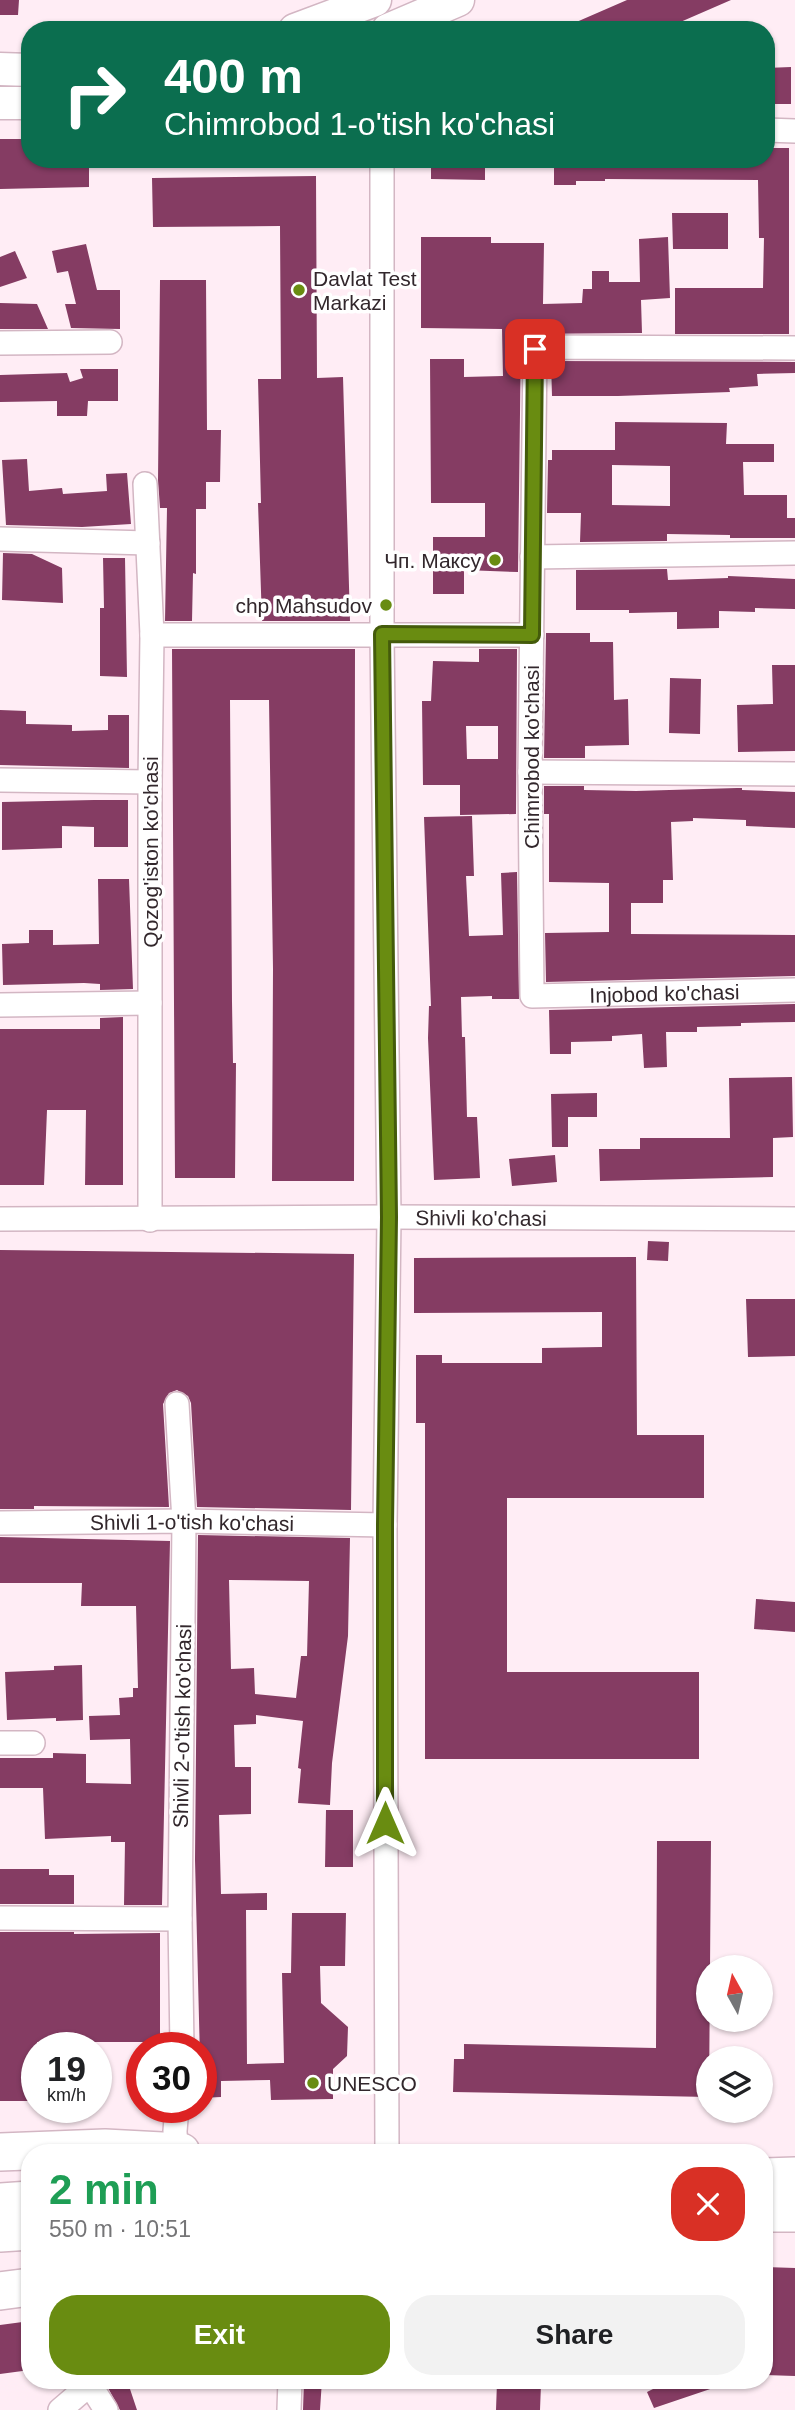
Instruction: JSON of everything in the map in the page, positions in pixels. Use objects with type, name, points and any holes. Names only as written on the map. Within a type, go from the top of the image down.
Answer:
[{"type":"highway","points":[[0,2152],[21,2151]]},
{"type":"highway","points":[[773,2177],[795,2176]]},
{"type":"highway","points":[[0,2202],[21,2201]]},
{"type":"highway","points":[[773,2213],[795,2213]]},
{"type":"highway","points":[[0,2233],[21,2232]]},
{"type":"highway","points":[[0,2291],[21,2288]]},
{"type":"main road","points":[[319,21],[375,0]]},
{"type":"main road","points":[[409,21],[458,0]]},
{"type":"main road","points":[[0,69],[21,70]]},
{"type":"main road","points":[[0,103],[21,103]]},
{"type":"street","points":[[775,131],[795,131]]},
{"type":"street","points":[[382,168],[382,634],[389,1217],[385,1525],[387,2144]]},
{"type":"street","points":[[0,343],[110,342]]},
{"type":"street","name":"Chimrobod ko'chasi","points":[[532,996],[530,772],[535,349],[539,346],[795,348]]},
{"type":"street","name":"Qozog'iston ko'chasi","points":[[145,484],[152,635],[150,1220]]},
{"type":"street","points":[[0,539],[148,543]]},
{"type":"street","points":[[532,557],[795,553]]},
{"type":"street","points":[[152,635],[532,635]]},
{"type":"street","points":[[530,772],[795,774]]},
{"type":"street","points":[[0,780],[150,782]]},
{"type":"street","name":"Injobod ko'chasi","points":[[532,996],[795,990]]},
{"type":"street","points":[[0,1005],[150,1003]]},
{"type":"street","name":"Shivli ko'chasi","points":[[0,1219],[795,1219]]},
{"type":"street","name":"Shivli 2-o'tish ko'chasi","points":[[177,1404],[184,1521],[180,1919],[182,2032]]},
{"type":"street","name":"Shivli 1-o'tish ko'chasi","points":[[0,1523],[184,1521],[385,1525]]},
{"type":"street","points":[[0,1743],[33,1743]]},
{"type":"street","points":[[0,1918],[180,1919]]},
{"type":"street","points":[[177,2123],[177,2144]]},
{"type":"street","points":[[60,2410],[84,2389]]},
{"type":"street","points":[[93,2389],[106,2410]]},
{"type":"street","points":[[289,2410],[290,2389]]},
{"type":"building","points":[[0,0],[19,0],[18,15],[0,15]]},
{"type":"building","points":[[627,0],[731,0],[683,21],[579,21]]},
{"type":"building","points":[[791,67],[791,104],[775,104],[775,68]]},
{"type":"building","points":[[0,139],[21,139],[21,168],[89,168],[89,187],[0,189]]},
{"type":"building","points":[[775,148],[789,148],[789,334],[675,334],[675,288],[763,288],[764,238],[759,238],[758,180],[605,179],[576,181],[576,185],[554,185],[554,168],[775,168]]},
{"type":"building","points":[[431,168],[485,168],[485,180],[431,179]]},
{"type":"building","points":[[316,176],[317,378],[343,377],[350,621],[262,621],[258,379],[281,379],[280,226],[153,227],[152,178]]},
{"type":"building","points":[[672,213],[728,213],[728,249],[673,249]]},
{"type":"building","points":[[421,237],[491,237],[491,243],[544,243],[543,304],[582,303],[583,289],[592,289],[592,271],[609,271],[609,282],[640,282],[639,239],[668,237],[670,298],[641,300],[642,333],[521,334],[518,572],[464,570],[464,594],[433,594],[433,537],[485,537],[485,503],[431,503],[430,359],[464,359],[464,377],[503,376],[502,329],[421,328]]},
{"type":"building","points":[[86,244],[97,290],[120,290],[120,329],[71,328],[65,304],[76,304],[68,271],[57,273],[52,251]]},
{"type":"building","points":[[15,251],[27,278],[0,287],[0,257]]},
{"type":"building","points":[[160,280],[206,280],[207,430],[221,430],[220,482],[206,482],[206,509],[196,509],[196,574],[193,573],[192,621],[165,621],[167,508],[160,508],[158,480]]},
{"type":"building","points":[[0,303],[37,304],[48,329],[0,329]]},
{"type":"building","points":[[551,361],[795,362],[795,373],[757,374],[758,386],[729,388],[730,392],[552,396]]},
{"type":"building","points":[[80,369],[118,369],[118,401],[88,401],[87,416],[57,416],[57,401],[0,402],[0,375],[67,373],[70,382],[83,378]]},
{"type":"building","points":[[615,422],[727,423],[726,444],[774,444],[774,462],[743,462],[744,495],[787,495],[787,518],[795,518],[795,538],[667,534],[667,541],[580,542],[581,513],[547,513],[548,460],[552,460],[552,450],[615,450]],"holes":[[[612,465],[670,466],[670,506],[612,505]]]},
{"type":"building","points":[[27,459],[29,491],[62,488],[63,494],[107,491],[106,474],[127,473],[131,524],[82,527],[6,525],[2,460]]},
{"type":"building","points":[[3,553],[32,554],[62,568],[63,603],[2,600]]},
{"type":"building","points":[[103,558],[125,558],[127,677],[100,676],[100,608],[104,608]]},
{"type":"building","points":[[667,569],[668,580],[728,576],[795,579],[795,609],[719,611],[719,628],[677,629],[677,612],[576,610],[576,570]]},
{"type":"building","points":[[546,633],[590,633],[590,642],[613,642],[614,700],[628,699],[629,745],[585,746],[585,758],[544,758]]},
{"type":"building","points":[[172,649],[355,649],[354,1181],[272,1181],[273,969],[269,700],[230,700],[233,1063],[236,1063],[235,1178],[175,1178]]},
{"type":"building","points":[[479,649],[517,649],[516,814],[460,815],[460,785],[423,785],[422,701],[431,701],[433,661],[479,662]],"holes":[[[466,726],[498,726],[498,759],[467,759]]]},
{"type":"building","points":[[772,665],[795,665],[795,751],[738,752],[737,705],[773,704]]},
{"type":"building","points":[[670,678],[701,679],[700,734],[669,733]]},
{"type":"building","points":[[0,710],[26,711],[26,724],[72,725],[72,731],[108,730],[108,715],[129,715],[129,768],[0,765]]},
{"type":"building","points":[[544,786],[584,786],[584,790],[742,788],[795,792],[795,828],[746,826],[746,820],[693,818],[693,821],[671,822],[673,880],[663,880],[663,903],[631,903],[631,934],[795,935],[795,976],[546,982],[545,933],[609,932],[609,883],[549,882],[549,814],[544,814]]},
{"type":"building","points":[[128,800],[128,847],[94,847],[94,827],[62,826],[62,848],[2,850],[2,802]]},
{"type":"building","points":[[472,816],[474,876],[466,876],[469,936],[503,935],[501,873],[517,872],[519,999],[461,997],[467,1117],[477,1117],[480,1178],[434,1180],[424,817]]},
{"type":"building","points":[[98,879],[129,879],[133,989],[100,990],[100,984],[84,983],[3,985],[2,944],[29,943],[29,930],[53,930],[53,945],[99,944]]},
{"type":"building","points":[[795,1004],[795,1022],[741,1023],[741,1026],[697,1027],[697,1032],[666,1032],[667,1067],[644,1068],[642,1034],[612,1036],[612,1041],[571,1042],[571,1054],[550,1054],[549,1010]]},
{"type":"building","points":[[123,1017],[123,1185],[85,1185],[86,1110],[47,1110],[44,1185],[0,1185],[0,1029],[100,1029],[100,1018]]},
{"type":"building","points":[[792,1077],[793,1137],[773,1138],[773,1177],[600,1181],[599,1149],[640,1149],[640,1138],[730,1138],[729,1078]]},
{"type":"building","points":[[597,1093],[597,1117],[568,1117],[568,1147],[552,1147],[551,1094]]},
{"type":"building","points":[[555,1155],[557,1182],[512,1186],[509,1159]]},
{"type":"building","points":[[648,1241],[669,1242],[668,1261],[647,1260]]},
{"type":"building","points":[[0,1250],[354,1254],[351,1510],[197,1507],[191,1403],[188,1396],[177,1390],[169,1393],[163,1404],[169,1507],[34,1506],[34,1509],[0,1509]]},
{"type":"building","points":[[636,1257],[637,1435],[704,1435],[704,1498],[507,1498],[507,1672],[699,1672],[699,1759],[425,1759],[425,1423],[416,1423],[416,1355],[442,1355],[442,1363],[542,1363],[542,1348],[602,1347],[602,1312],[414,1313],[414,1258]]},
{"type":"building","points":[[746,1299],[795,1299],[795,1356],[748,1357]]},
{"type":"building","points":[[198,1535],[350,1538],[348,1636],[332,1763],[330,1805],[298,1803],[301,1769],[298,1768],[303,1721],[256,1715],[256,1724],[234,1725],[235,1767],[251,1767],[251,1814],[219,1815],[221,1894],[267,1893],[267,1910],[246,1910],[247,2064],[284,2063],[282,1973],[291,1973],[292,1913],[346,1913],[345,1966],[320,1966],[321,2003],[348,2027],[347,2056],[333,2069],[333,2099],[271,2100],[270,2080],[221,2081],[221,2097],[217,2097],[217,2032],[199,2032],[195,1860]],"holes":[[[229,1580],[309,1581],[307,1656],[301,1656],[296,1698],[255,1694],[254,1668],[231,1669]]]},
{"type":"building","points":[[0,1537],[170,1541],[162,1905],[124,1905],[125,1842],[111,1842],[111,1836],[45,1839],[43,1788],[0,1788],[0,1758],[53,1758],[53,1753],[86,1754],[86,1783],[131,1784],[130,1739],[90,1740],[89,1716],[120,1715],[119,1698],[133,1697],[133,1688],[138,1688],[136,1606],[81,1606],[82,1583],[0,1583]]},
{"type":"building","points":[[756,1599],[795,1602],[795,1632],[754,1629]]},
{"type":"building","points":[[82,1665],[83,1720],[7,1720],[5,1672],[54,1670],[54,1666]]},
{"type":"building","points":[[326,1810],[353,1810],[353,1867],[325,1867]]},
{"type":"building","points":[[657,1841],[711,1841],[710,1955],[696,1955],[696,2032],[710,2032],[709,2046],[696,2046],[696,2097],[453,2092],[454,2059],[464,2059],[464,2044],[656,2048]]},
{"type":"building","points":[[0,1869],[49,1869],[49,1875],[74,1875],[74,1904],[0,1904]]},
{"type":"building","points":[[0,1932],[160,1933],[160,2032],[126,2032],[126,2042],[112,2042],[112,2032],[21,2032],[21,2101],[0,2101]]},
{"type":"building","points":[[773,2267],[795,2268],[795,2376],[773,2375]]},
{"type":"building","points":[[21,2322],[21,2371],[0,2374],[0,2325]]},
{"type":"building","points":[[109,2389],[130,2389],[137,2410],[120,2410]]},
{"type":"building","points":[[304,2389],[321,2389],[320,2410],[303,2410]]},
{"type":"building","points":[[497,2389],[541,2389],[540,2410],[496,2410]]},
{"type":"building","points":[[653,2389],[710,2389],[654,2408],[647,2392]]},
{"type":"place","name":"Davlat Test Markazi","points":[[299,290]]},
{"type":"place","name":"Чп. Максу","points":[[495,560]]},
{"type":"place","name":"chp Mahsudov","points":[[386,605]]},
{"type":"place","name":"UNESCO","points":[[313,2083]]},
{"type":"route","points":[[385,1823],[389,1217],[382,634],[532,635],[535,349]]}]
